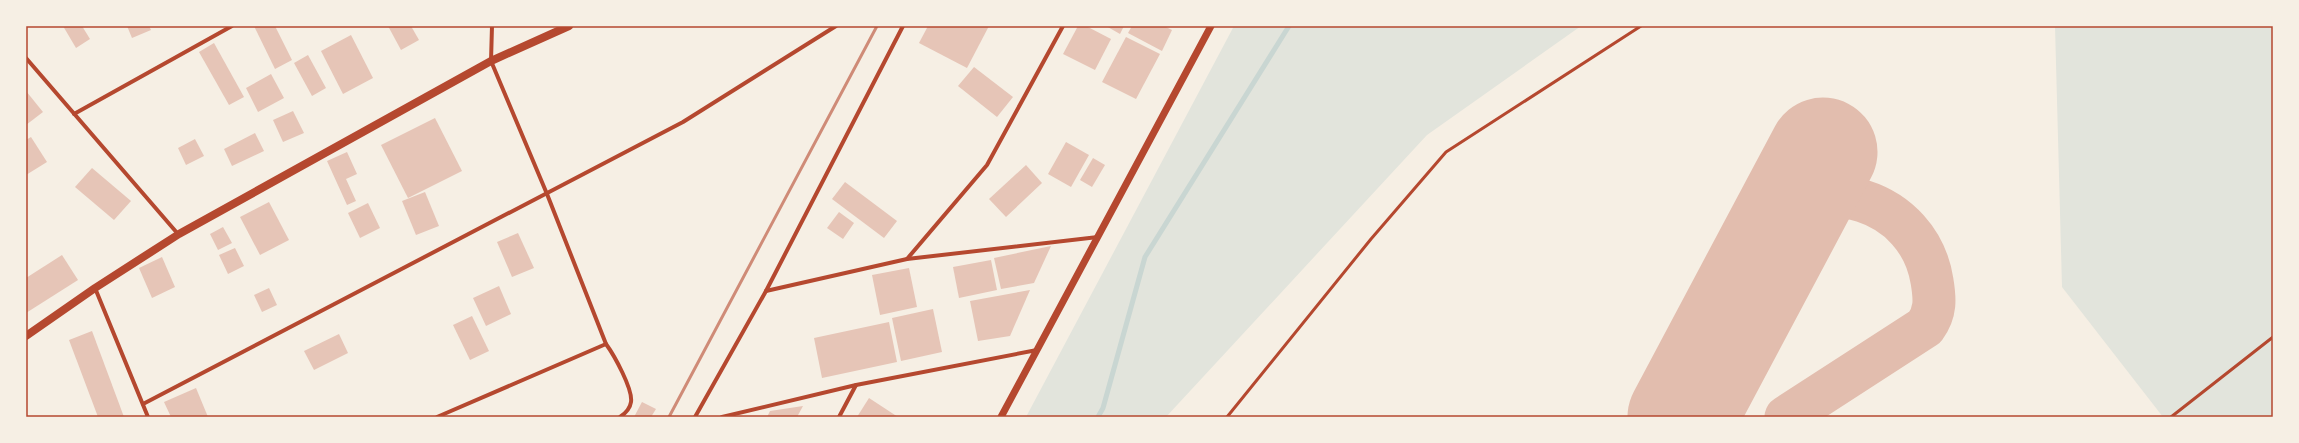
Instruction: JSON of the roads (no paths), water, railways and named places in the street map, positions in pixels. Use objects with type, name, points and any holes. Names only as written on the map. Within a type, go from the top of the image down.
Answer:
[{"type":"main road","points":[[26,336],[95,288],[179,234],[491,61],[569,26]]},
{"type":"street","points":[[74,114],[232,26]]},
{"type":"street","points":[[492,26],[491,61],[547,194],[606,344],[618,362],[625,381],[631,402],[627,415],[620,417]]},
{"type":"street","points":[[143,404],[683,122],[836,26]]},
{"type":"street","points":[[695,417],[766,291],[903,26]]},
{"type":"street","points":[[908,259],[987,165],[1063,26]]},
{"type":"street","points":[[1001,417],[1211,26]]},
{"type":"street","points":[[26,58],[179,234]]},
{"type":"street","points":[[766,291],[908,259],[1098,237]]},
{"type":"street","points":[[95,288],[148,417]]},
{"type":"street","points":[[437,417],[606,344]]},
{"type":"street","points":[[722,417],[856,385],[1037,350]]},
{"type":"street","points":[[839,417],[856,385]]},
{"type":"lane","points":[[1227,417],[1371,239],[1446,152],[1641,26]]},
{"type":"lane","points":[[2171,417],[2273,338]]},
{"type":"waterway","points":[[1098,417],[1103,408],[1145,257],[1289,26]]},
{"type":"railway","points":[[669,417],[877,26]]}]
